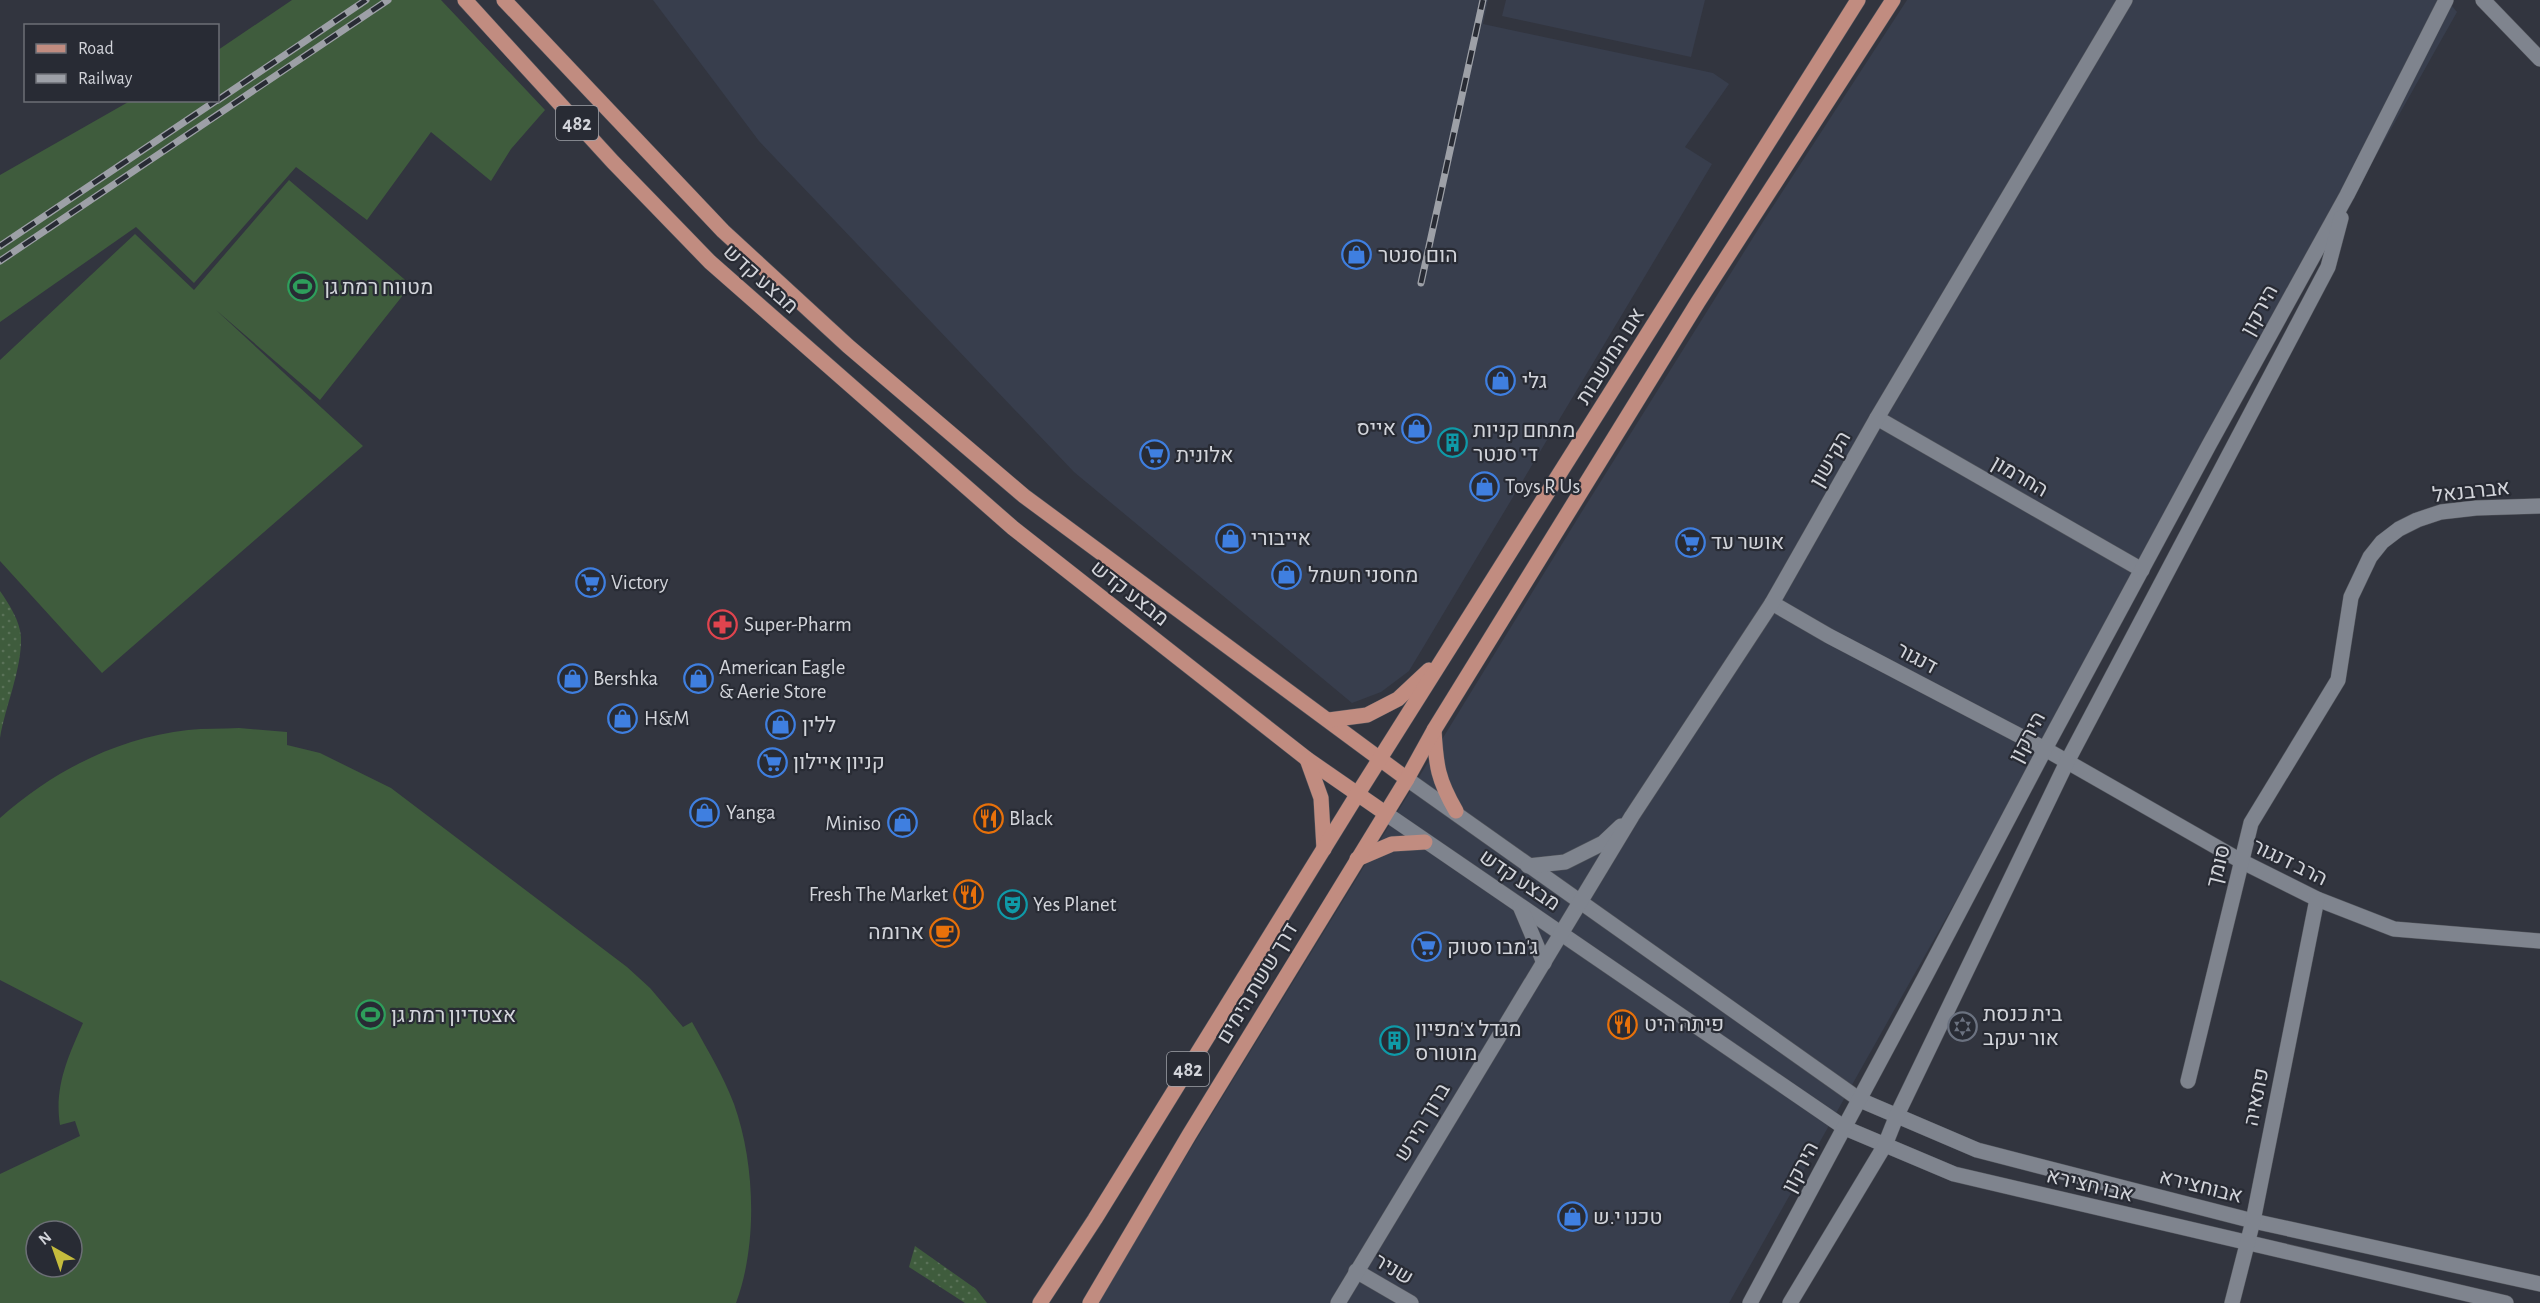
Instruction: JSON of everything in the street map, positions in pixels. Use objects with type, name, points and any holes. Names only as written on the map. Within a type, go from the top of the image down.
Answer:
[{"type":"main road","name":"מבצע קדש","points":[[465,0],[691,244],[830,367],[1013,528],[1307,759],[1385,813]]},
{"type":"main road","name":"מבצע קדש","points":[[504,0],[723,231],[848,346],[1024,496],[1407,779]]},
{"type":"main road","name":"אם המושבות","points":[[1357,795],[1858,0]]},
{"type":"main road","points":[[1407,779],[1434,730],[1698,302],[1893,0]]},
{"type":"main road","points":[[1329,720],[1366,715],[1398,699],[1419,681],[1452,646]]},
{"type":"main road","points":[[1434,730],[1436,767],[1443,788],[1456,812]]},
{"type":"main road","points":[[1307,759],[1321,798],[1324,849]]},
{"type":"main road","name":"דרך ששת הימים","points":[[1090,1303],[1188,1135],[1407,779]]},
{"type":"main road","name":"דרך ששת הימים","points":[[1040,1303],[1095,1219],[1357,795]]},
{"type":"main road","points":[[1357,859],[1392,844],[1425,842]]},
{"type":"street","name":"הקישון","points":[[1562,933],[1632,816],[1772,603],[1877,418],[2125,0]]},
{"type":"street","name":"הירקון","points":[[1750,1303],[1860,1100],[2045,748],[2348,195],[2446,0]]},
{"type":"street","points":[[2483,0],[2539,55]]},
{"type":"street","name":"הירקון","points":[[1790,1303],[1885,1145],[1897,1115],[2067,762],[2328,267],[2348,195]]},
{"type":"street","name":"החרמון","points":[[1877,418],[2142,570]]},
{"type":"street","name":"אברבנאל","points":[[2337,680],[2351,597],[2365,566],[2382,542],[2417,520],[2441,512],[2476,508],[2540,506]]},
{"type":"street","name":"דנגור","points":[[1772,603],[1828,636],[2045,748]]},
{"type":"street","name":"סומך","points":[[2188,1081],[2251,823],[2337,680]]},
{"type":"street","name":"הרב דנגור","points":[[2045,748],[2241,861],[2317,899],[2394,929],[2540,941]]},
{"type":"street","name":"מבצע קדש","points":[[1407,779],[1860,1100]]},
{"type":"street","name":"מבצע קדש","points":[[1385,813],[1845,1128]]},
{"type":"street","points":[[1528,866],[1565,862],[1603,843],[1632,816]]},
{"type":"street","name":"פתאיה","points":[[2232,1303],[2253,1221],[2317,899]]},
{"type":"street","points":[[1518,904],[1531,929],[1544,963]]},
{"type":"street","name":"ברוך הירש","points":[[1338,1303],[1562,933]]},
{"type":"street","name":"אבוחצירא","points":[[1860,1100],[1977,1150],[2253,1221],[2540,1284]]},
{"type":"street","name":"אבו חצירא","points":[[1845,1128],[1954,1174],[2506,1303]]},
{"type":"street","name":"שניר","points":[[1356,1271],[1411,1303]]},
{"type":"shaded area","points":[[653,0],[1488,0],[1483,24],[1713,73],[1729,84],[1685,147],[1712,164],[1409,671],[1381,692],[1352,703],[1074,472],[759,141]]},
{"type":"shaded area","points":[[1506,0],[1705,0],[1691,57],[1502,16]]},
{"type":"shaded area","points":[[1907,0],[2447,0],[2457,12],[1729,1303],[1096,1303],[1581,513],[1764,220]]},
{"type":"green space","points":[[292,0],[441,0],[545,110],[511,149],[491,181],[431,132],[367,220],[296,167],[194,283],[136,227],[0,322],[0,175],[128,102],[219,102],[219,49]]},
{"type":"green space","points":[[289,180],[411,285],[320,400],[216,310],[363,446],[102,673],[0,561],[0,360],[135,234],[194,290]]},
{"type":"green space","points":[[0,591],[16,619],[21,637],[21,649],[0,738]]},
{"type":"green space","name":"אצטדיון רמת גן","points":[[239,728],[287,732],[287,745],[320,753],[391,788],[627,967],[650,988],[683,1027],[692,1022],[730,1093],[741,1127],[750,1177],[751,1230],[743,1280],[736,1303],[0,1303],[0,1174],[80,1136],[75,1121],[60,1125],[59,1098],[64,1072],[83,1023],[0,980],[0,818],[42,786],[87,759],[136,741],[194,729]]},
{"type":"green space","points":[[915,1246],[976,1289],[987,1303],[965,1303],[909,1267]]},
{"type":"railway","points":[[219,99],[366,0]]},
{"type":"railway","points":[[0,261],[388,0]]},
{"type":"railway","points":[[1421,283],[1483,0]]},
{"type":"railway","points":[[0,246],[214,102]]},
{"type":"place","name":"הום סנטר","points":[[1357,255]]},
{"type":"place","name":"מטווח רמת גן","points":[[303,287]]},
{"type":"place","name":"גלי","points":[[1501,381]]},
{"type":"place","name":"אייס","points":[[1417,428]]},
{"type":"place","name":"מתחם קניות די סנטר","points":[[1452,442]]},
{"type":"place","name":"אלונית","points":[[1155,455]]},
{"type":"place","name":"Toys R Us","points":[[1484,486]]},
{"type":"place","name":"אייבורי","points":[[1230,538]]},
{"type":"place","name":"אושר עד","points":[[1690,542]]},
{"type":"place","name":"מחסני חשמל","points":[[1287,575]]},
{"type":"place","name":"Victory","points":[[590,582]]},
{"type":"place","name":"Super-Pharm","points":[[723,624]]},
{"type":"place","name":"Bershka","points":[[572,678]]},
{"type":"place","name":"American Eagle & Aerie Store","points":[[698,679]]},
{"type":"place","name":"H&M","points":[[623,718]]},
{"type":"place","name":"ללין","points":[[781,725]]},
{"type":"place","name":"קניון איילון","points":[[772,762]]},
{"type":"place","name":"Yanga","points":[[705,812]]},
{"type":"place","name":"Black","points":[[988,818]]},
{"type":"place","name":"Miniso","points":[[902,823]]},
{"type":"place","name":"Fresh The Market","points":[[969,894]]},
{"type":"place","name":"Yes Planet","points":[[1012,904]]},
{"type":"place","name":"ארומה","points":[[945,932]]},
{"type":"place","name":"ג'מבו סטוק","points":[[1426,947]]},
{"type":"place","name":"אצטדיון רמת גן","points":[[370,1015]]},
{"type":"place","name":"פיתה היט","points":[[1623,1024]]},
{"type":"place","name":"בית כנסת אור יעקב","points":[[1962,1026]]},
{"type":"place","name":"מגדל צ'מפיון מוטורס","points":[[1394,1041]]},
{"type":"place","name":"טכנו י.ש","points":[[1572,1217]]}]
